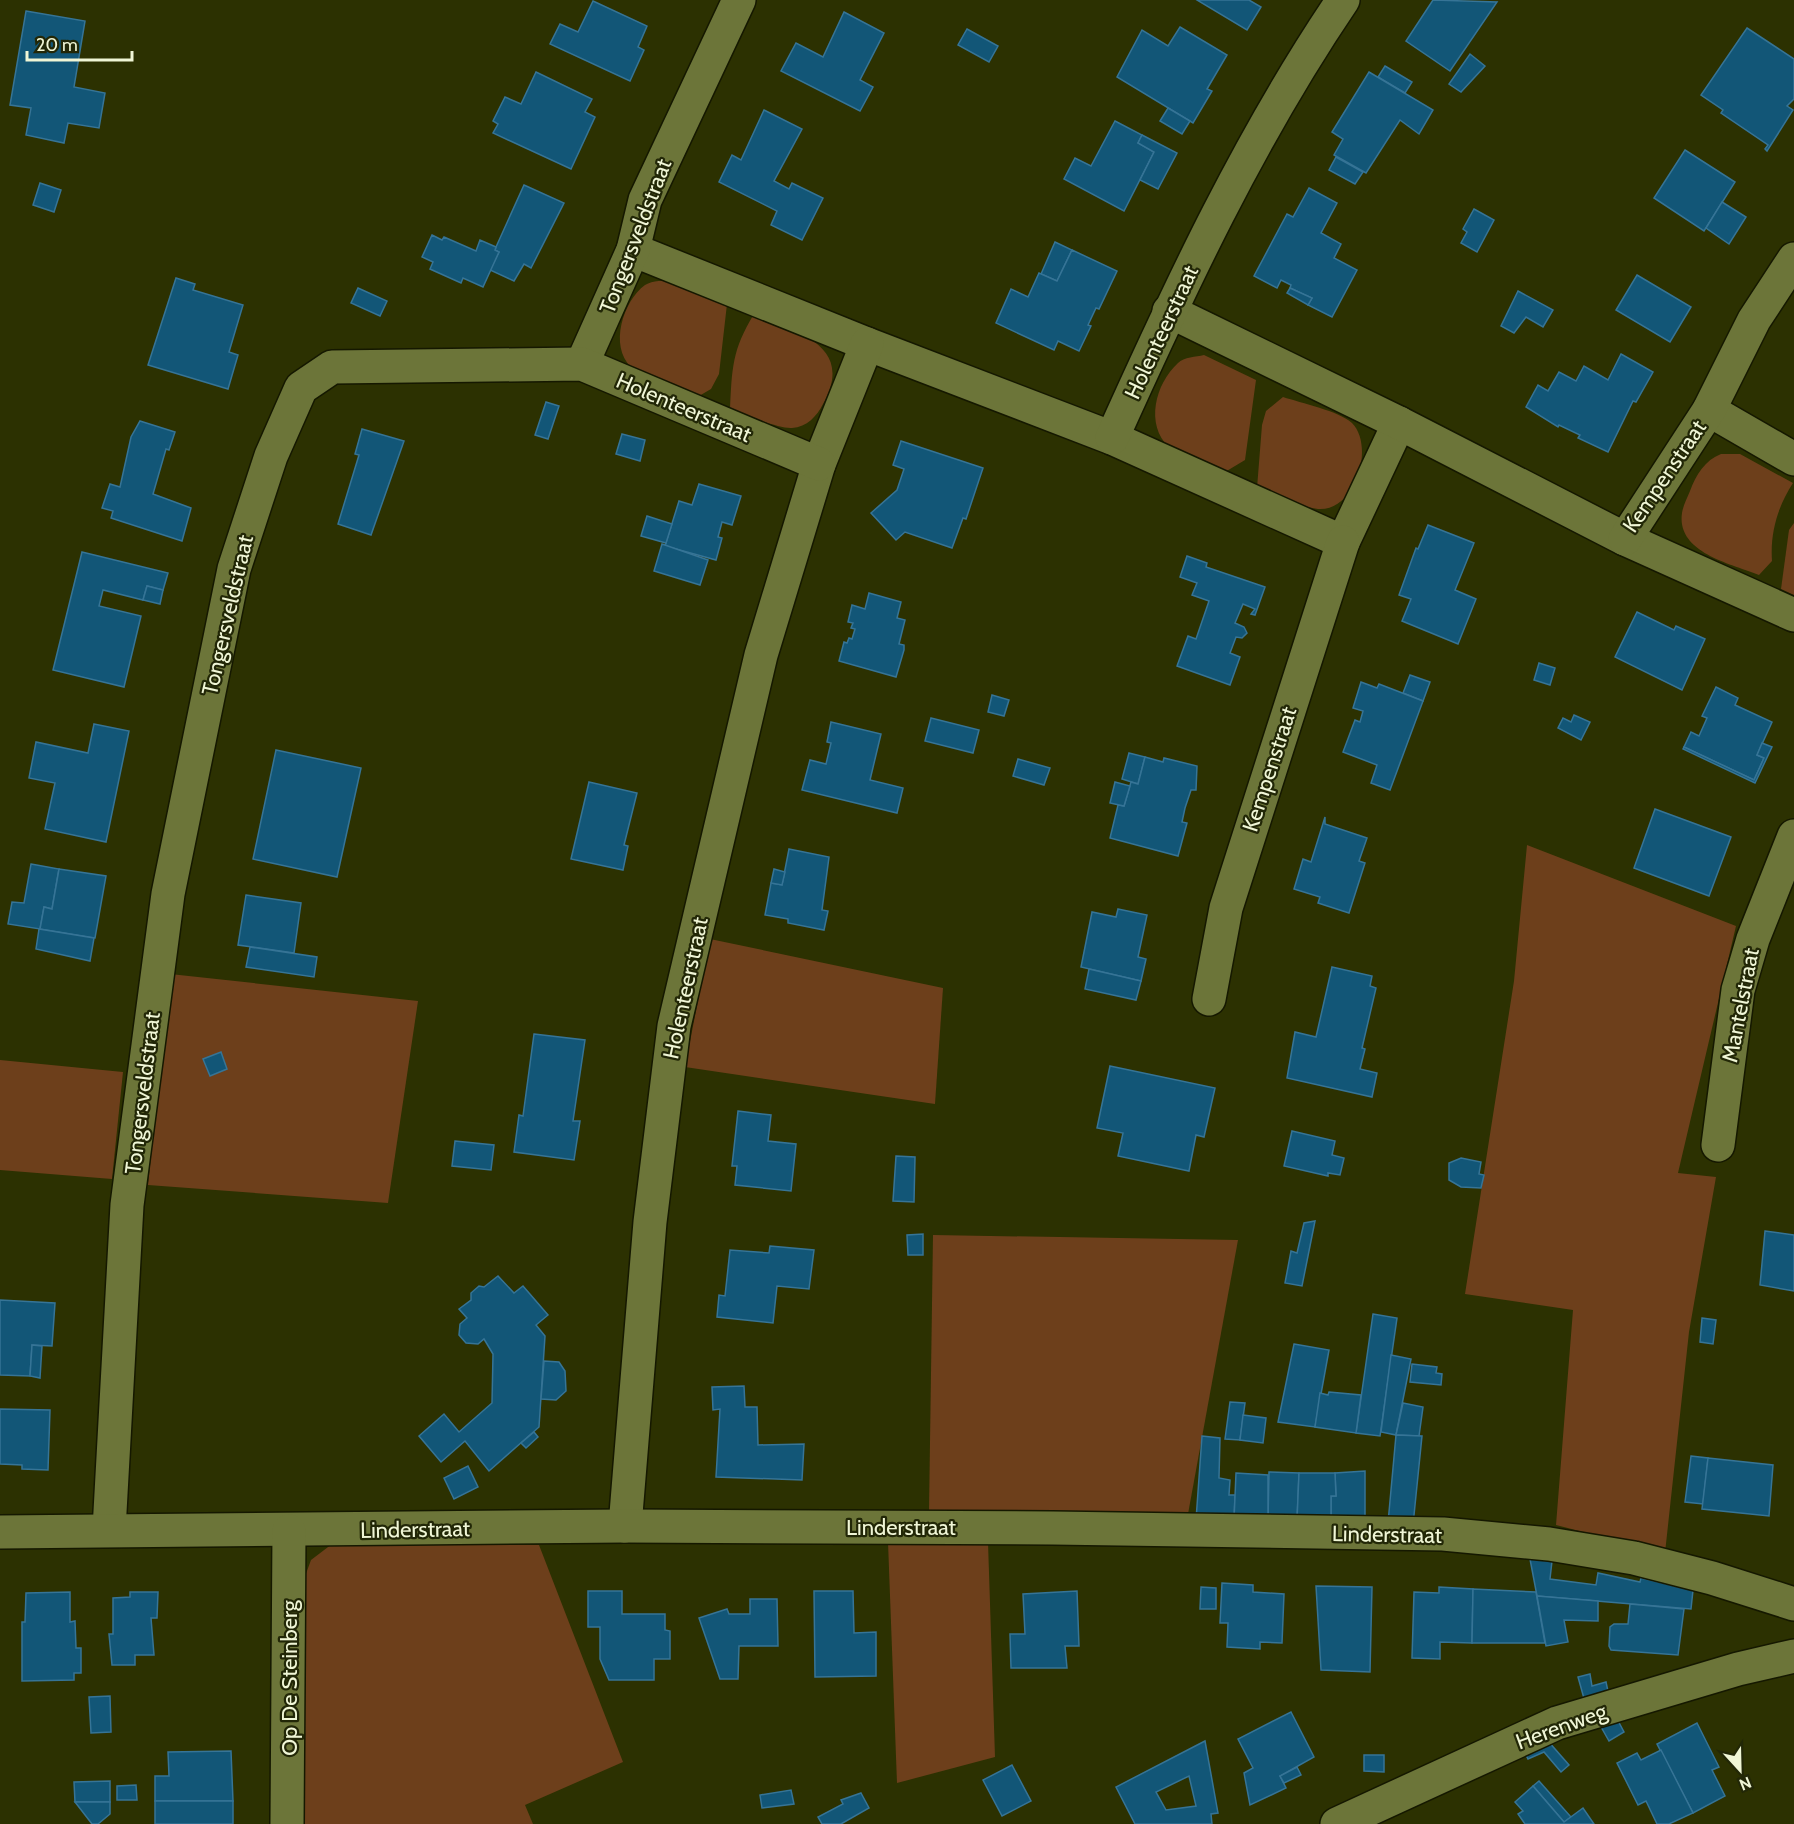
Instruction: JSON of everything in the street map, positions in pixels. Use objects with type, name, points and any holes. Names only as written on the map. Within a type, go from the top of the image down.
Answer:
[{"type":"street","name":"Tongersveldstraat","points":[[109,1530],[127,1205],[168,894],[234,569],[271,456],[301,388],[332,367],[582,364],[633,250],[645,200],[739,0]]},
{"type":"street","name":"Holenteerstraat","points":[[1112,438],[1169,311],[1249,151],[1343,0]]},
{"type":"street","points":[[633,250],[867,344],[1112,438],[1343,542]]},
{"type":"street","name":"Kempenstraat","points":[[1169,311],[1399,423],[1625,539],[1709,410],[1754,321],[1794,259]]},
{"type":"street","name":"Holenteerstraat","points":[[625,1526],[650,1221],[674,1026],[762,655],[819,464],[867,344]]},
{"type":"street","name":"Holenteerstraat","points":[[582,364],[819,464]]},
{"type":"street","points":[[1709,410],[1794,459]]},
{"type":"street","name":"Kempenstraat","points":[[1209,999],[1226,908],[1343,542],[1399,423]]},
{"type":"street","points":[[1625,539],[1794,615]]},
{"type":"street","name":"Mantelstraat","points":[[1718,1145],[1738,990],[1753,939],[1794,836]]},
{"type":"street","name":"Linderstraat","points":[[0,1532],[625,1526],[1053,1528],[1443,1534],[1549,1544],[1634,1558],[1712,1578],[1794,1604]]},
{"type":"street","name":"Op De Steinberg","points":[[287,1824],[290,1531]]},
{"type":"street","name":"Herenweg","points":[[1337,1824],[1557,1723],[1738,1669],[1794,1656]]},
{"type":"shaded area","points":[[672,280],[727,304],[719,374],[711,389],[699,396],[636,371],[624,358],[621,348],[620,336],[625,312],[637,292],[648,283]]},
{"type":"shaded area","points":[[754,314],[803,335],[827,354],[832,368],[831,384],[818,413],[802,426],[786,428],[730,410],[734,360],[741,338]]},
{"type":"shaded area","points":[[1204,355],[1256,380],[1245,460],[1225,472],[1174,451],[1162,438],[1157,428],[1156,405],[1159,393],[1170,372],[1183,360]]},
{"type":"shaded area","points":[[1283,397],[1338,415],[1352,423],[1359,433],[1362,447],[1358,476],[1352,489],[1343,500],[1331,507],[1311,508],[1257,488],[1262,425],[1266,411]]},
{"type":"shaded area","points":[[1721,454],[1740,454],[1793,483],[1776,520],[1772,540],[1772,561],[1759,575],[1708,555],[1688,538],[1682,527],[1682,513],[1695,479],[1706,464]]},
{"type":"shaded area","points":[[1794,523],[1794,595],[1781,589],[1789,530]]},
{"type":"shaded area","points":[[1527,845],[1736,926],[1678,1173],[1716,1177],[1689,1332],[1665,1553],[1556,1525],[1573,1310],[1465,1294],[1514,981]]},
{"type":"shaded area","points":[[710,939],[943,988],[935,1104],[685,1067]]},
{"type":"shaded area","points":[[170,974],[418,1001],[388,1203],[148,1185]]},
{"type":"shaded area","points":[[0,1060],[123,1072],[112,1179],[0,1170]]},
{"type":"shaded area","points":[[933,1235],[1238,1240],[1186,1525],[929,1512]]},
{"type":"shaded area","points":[[888,1542],[988,1542],[995,1757],[897,1783]]},
{"type":"shaded area","points":[[332,1544],[539,1545],[623,1762],[525,1805],[533,1824],[305,1824],[304,1579],[311,1560]]},
{"type":"building","points":[[1197,0],[1249,0],[1261,7],[1247,30]]},
{"type":"building","points":[[1433,0],[1497,2],[1450,71],[1406,41]]},
{"type":"building","points":[[593,1],[647,26],[638,47],[644,50],[630,81],[550,44],[560,24],[578,32]]},
{"type":"building","points":[[26,11],[85,21],[74,87],[105,93],[99,128],[68,123],[64,143],[26,135],[31,108],[10,105]]},
{"type":"building","points":[[844,12],[884,33],[860,80],[873,87],[860,111],[781,71],[796,43],[823,57]]},
{"type":"building","points":[[1180,27],[1227,55],[1207,89],[1212,91],[1193,123],[1117,77],[1142,30],[1168,46]]},
{"type":"building","points":[[1747,28],[1794,59],[1794,99],[1787,106],[1793,110],[1767,151],[1765,149],[1768,145],[1721,113],[1723,110],[1701,95]]},
{"type":"building","points":[[967,29],[998,46],[989,62],[958,45]]},
{"type":"building","points":[[1470,54],[1485,66],[1461,92],[1449,84]]},
{"type":"building","points":[[1385,66],[1412,82],[1405,93],[1378,77]]},
{"type":"building","points":[[536,72],[592,99],[585,112],[595,117],[571,169],[493,133],[498,124],[493,121],[505,97],[521,104]]},
{"type":"building","points":[[1369,72],[1433,110],[1419,134],[1400,120],[1366,173],[1334,155],[1343,139],[1332,132]]},
{"type":"building","points":[[1168,108],[1190,121],[1182,134],[1160,121]]},
{"type":"building","points":[[764,110],[802,129],[774,181],[789,189],[792,183],[823,198],[802,240],[771,225],[777,211],[719,182],[732,155],[741,160]]},
{"type":"building","points":[[1115,121],[1142,135],[1138,143],[1154,152],[1124,211],[1064,179],[1075,158],[1091,166]]},
{"type":"building","points":[[1142,135],[1177,153],[1158,189],[1140,180],[1154,152],[1138,143]]},
{"type":"building","points":[[1685,150],[1735,182],[1704,231],[1654,198]]},
{"type":"building","points":[[1336,157],[1363,172],[1355,184],[1329,170]]},
{"type":"building","points":[[40,183],[61,190],[54,212],[33,205]]},
{"type":"building","points":[[524,185],[564,203],[531,268],[524,264],[514,281],[490,270],[499,252],[495,250],[496,247]]},
{"type":"building","points":[[1309,188],[1337,203],[1321,233],[1341,244],[1334,258],[1357,270],[1332,317],[1308,305],[1312,298],[1290,288],[1291,285],[1281,280],[1277,288],[1254,276],[1287,214],[1293,217]]},
{"type":"building","points":[[1722,202],[1746,217],[1729,244],[1706,228]]},
{"type":"building","points":[[1474,209],[1494,220],[1477,252],[1461,243],[1467,232],[1463,229]]},
{"type":"building","points":[[432,235],[442,240],[444,237],[476,251],[480,240],[496,247],[495,250],[499,252],[483,287],[463,278],[461,283],[430,269],[433,262],[422,257]]},
{"type":"building","points":[[1055,242],[1072,250],[1057,281],[1041,274]]},
{"type":"building","points":[[1072,250],[1117,271],[1099,309],[1096,308],[1088,325],[1091,326],[1079,351],[1058,341],[1054,350],[996,323],[1011,289],[1028,297],[1039,273],[1057,281]]},
{"type":"building","points":[[1637,275],[1691,307],[1670,342],[1616,310]]},
{"type":"building","points":[[176,278],[195,284],[193,290],[243,305],[229,352],[238,355],[228,389],[148,365]]},
{"type":"building","points":[[358,288],[387,301],[380,316],[351,303]]},
{"type":"building","points":[[1290,288],[1312,298],[1308,305],[1287,293]]},
{"type":"building","points":[[1518,291],[1553,310],[1543,327],[1526,317],[1514,333],[1501,326]]},
{"type":"building","points":[[1621,354],[1653,372],[1636,402],[1633,401],[1608,452],[1578,438],[1580,435],[1559,425],[1558,427],[1526,407],[1538,385],[1548,391],[1559,372],[1576,381],[1584,366],[1608,380]]},
{"type":"building","points":[[546,402],[559,406],[548,439],[535,435]]},
{"type":"building","points":[[140,421],[175,432],[169,450],[166,449],[153,494],[191,508],[182,541],[111,518],[113,511],[102,508],[110,484],[120,487],[131,437]]},
{"type":"building","points":[[362,429],[404,441],[371,535],[338,524],[359,455],[355,454]]},
{"type":"building","points":[[622,434],[645,440],[640,461],[616,454]]},
{"type":"building","points":[[901,441],[983,468],[966,519],[963,518],[952,548],[905,532],[896,540],[871,513],[897,490],[904,469],[893,465]]},
{"type":"building","points":[[699,484],[741,496],[732,525],[722,522],[718,537],[722,538],[716,560],[665,546],[679,501],[692,505]]},
{"type":"building","points":[[647,516],[672,524],[666,543],[641,536]]},
{"type":"building","points":[[1428,525],[1474,543],[1455,590],[1476,599],[1458,644],[1402,621],[1411,599],[1399,595],[1416,548],[1418,549]]},
{"type":"building","points":[[662,544],[708,560],[700,585],[654,571]]},
{"type":"building","points":[[82,552],[168,573],[163,590],[147,586],[143,600],[103,590],[99,606],[141,616],[124,687],[53,670]]},
{"type":"building","points":[[1187,556],[1207,563],[1206,567],[1265,587],[1255,615],[1251,614],[1255,609],[1243,604],[1235,623],[1244,627],[1247,633],[1242,638],[1236,637],[1230,653],[1240,657],[1230,685],[1177,666],[1188,636],[1196,639],[1209,601],[1192,595],[1197,583],[1180,577]]},
{"type":"building","points":[[147,586],[163,590],[160,604],[143,600]]},
{"type":"building","points":[[869,593],[901,602],[897,618],[905,620],[899,644],[904,645],[904,650],[896,677],[839,661],[844,642],[847,643],[849,638],[852,639],[855,629],[851,628],[853,623],[848,622],[852,605],[865,609]]},
{"type":"building","points":[[1637,612],[1674,630],[1676,626],[1705,639],[1682,690],[1615,657]]},
{"type":"building","points":[[1539,663],[1555,668],[1550,685],[1534,680]]},
{"type":"building","points":[[1410,675],[1430,682],[1423,701],[1403,693]]},
{"type":"building","points":[[1361,682],[1377,688],[1379,684],[1423,701],[1390,790],[1371,783],[1377,765],[1343,752],[1355,720],[1360,722],[1363,711],[1353,708]]},
{"type":"building","points":[[1716,687],[1738,698],[1735,705],[1772,722],[1757,755],[1764,758],[1754,780],[1684,747],[1691,732],[1699,736],[1707,718],[1702,716]]},
{"type":"building","points":[[992,695],[1009,700],[1004,716],[988,712]]},
{"type":"building","points":[[1574,715],[1590,722],[1581,740],[1558,728],[1563,718],[1571,722]]},
{"type":"building","points":[[931,718],[979,730],[973,753],[925,741]]},
{"type":"building","points":[[831,722],[881,734],[870,780],[903,788],[897,813],[802,790],[810,760],[826,764],[831,743],[827,742]]},
{"type":"building","points":[[94,724],[129,731],[106,842],[45,829],[55,783],[29,778],[36,742],[88,753]]},
{"type":"building","points":[[1762,743],[1772,747],[1755,783],[1683,749],[1684,747],[1754,780],[1764,758],[1757,755]]},
{"type":"building","points":[[276,750],[361,768],[337,877],[253,859]]},
{"type":"building","points":[[1129,753],[1145,757],[1138,784],[1122,779]]},
{"type":"building","points":[[1145,757],[1163,762],[1164,758],[1197,766],[1196,790],[1191,790],[1185,808],[1182,822],[1187,823],[1178,856],[1110,838],[1118,805],[1124,806],[1131,782],[1138,784]]},
{"type":"building","points":[[1018,759],[1050,768],[1044,785],[1013,776]]},
{"type":"building","points":[[589,782],[637,793],[624,845],[628,846],[623,870],[571,859]]},
{"type":"building","points":[[1115,782],[1130,786],[1124,806],[1110,803]]},
{"type":"building","points":[[1655,809],[1731,837],[1709,896],[1634,868]]},
{"type":"building","points":[[1325,817],[1325,824],[1367,838],[1359,861],[1365,863],[1349,913],[1318,903],[1320,897],[1294,889],[1303,859],[1311,862]]},
{"type":"building","points":[[789,849],[829,857],[822,910],[828,911],[824,930],[788,923],[788,919],[765,915],[771,883],[782,885]]},
{"type":"building","points":[[31,864],[59,869],[52,909],[44,907],[40,929],[8,924],[12,902],[24,903]]},
{"type":"building","points":[[59,869],[106,876],[95,938],[40,929],[44,907],[52,909]]},
{"type":"building","points":[[774,869],[785,872],[782,885],[771,883]]},
{"type":"building","points":[[246,895],[301,903],[294,953],[238,945]]},
{"type":"building","points":[[1118,909],[1147,915],[1138,957],[1146,959],[1141,981],[1081,967],[1092,912],[1116,917]]},
{"type":"building","points":[[39,929],[94,938],[90,961],[36,949]]},
{"type":"building","points":[[250,947],[317,957],[314,977],[246,967]]},
{"type":"building","points":[[1332,967],[1372,976],[1370,986],[1376,988],[1362,1048],[1365,1049],[1360,1069],[1377,1073],[1372,1097],[1287,1078],[1295,1032],[1316,1037]]},
{"type":"building","points":[[1089,969],[1141,981],[1136,1000],[1085,989]]},
{"type":"building","points":[[534,1034],[585,1040],[573,1121],[580,1121],[574,1160],[514,1152],[519,1115],[523,1116]]},
{"type":"building","points":[[221,1052],[227,1069],[210,1076],[203,1059]]},
{"type":"building","points":[[1110,1066],[1215,1088],[1204,1137],[1196,1135],[1189,1171],[1118,1156],[1123,1133],[1097,1128]]},
{"type":"building","points":[[738,1111],[771,1115],[768,1141],[796,1144],[791,1191],[735,1185],[737,1166],[732,1166]]},
{"type":"building","points":[[1292,1131],[1335,1141],[1332,1155],[1344,1158],[1340,1175],[1328,1173],[1328,1176],[1284,1166]]},
{"type":"building","points":[[455,1141],[494,1145],[491,1170],[452,1166]]},
{"type":"building","points":[[896,1156],[915,1157],[914,1202],[893,1201]]},
{"type":"building","points":[[1461,1158],[1481,1162],[1479,1174],[1484,1175],[1481,1188],[1461,1187],[1449,1180],[1449,1163]]},
{"type":"building","points":[[1315,1221],[1302,1286],[1285,1283],[1291,1251],[1297,1253],[1304,1223]]},
{"type":"building","points":[[1765,1231],[1794,1235],[1794,1291],[1760,1285]]},
{"type":"building","points":[[923,1234],[923,1255],[908,1255],[907,1235]]},
{"type":"building","points":[[770,1246],[814,1250],[809,1289],[777,1286],[773,1323],[717,1317],[719,1295],[725,1296],[730,1250],[769,1253]]},
{"type":"building","points":[[498,1276],[514,1293],[523,1286],[548,1315],[536,1325],[545,1336],[539,1427],[489,1471],[465,1441],[441,1462],[419,1436],[444,1414],[459,1432],[492,1403],[493,1354],[484,1339],[478,1344],[466,1343],[459,1335],[460,1324],[467,1318],[459,1309],[471,1300],[471,1293],[479,1286],[484,1287]]},
{"type":"building","points":[[0,1300],[55,1303],[52,1346],[32,1345],[30,1376],[0,1375]]},
{"type":"building","points":[[1373,1314],[1397,1318],[1380,1436],[1356,1433]]},
{"type":"building","points":[[1702,1318],[1716,1320],[1713,1344],[1700,1342]]},
{"type":"building","points":[[1294,1344],[1329,1350],[1315,1427],[1278,1422]]},
{"type":"building","points":[[32,1345],[42,1346],[40,1378],[30,1376]]},
{"type":"building","points":[[1391,1355],[1411,1359],[1396,1435],[1381,1432]]},
{"type":"building","points":[[544,1361],[559,1362],[565,1371],[566,1391],[556,1400],[541,1399]]},
{"type":"building","points":[[1412,1364],[1437,1367],[1436,1373],[1442,1374],[1441,1385],[1410,1382]]},
{"type":"building","points":[[744,1386],[745,1407],[757,1407],[758,1445],[804,1444],[802,1480],[716,1477],[720,1409],[713,1410],[712,1387]]},
{"type":"building","points":[[1329,1392],[1361,1395],[1356,1433],[1315,1427],[1320,1393],[1328,1395]]},
{"type":"building","points":[[1230,1402],[1245,1403],[1240,1440],[1225,1439]]},
{"type":"building","points":[[1403,1403],[1423,1407],[1419,1436],[1396,1435]]},
{"type":"building","points":[[0,1409],[50,1410],[48,1470],[22,1469],[22,1465],[0,1464]]},
{"type":"building","points":[[1243,1415],[1266,1418],[1263,1443],[1240,1440]]},
{"type":"building","points":[[534,1432],[538,1437],[526,1448],[521,1443]]},
{"type":"building","points":[[1396,1435],[1422,1436],[1413,1525],[1388,1523]]},
{"type":"building","points":[[1202,1436],[1220,1438],[1219,1478],[1230,1480],[1229,1495],[1235,1495],[1234,1520],[1196,1520]]},
{"type":"building","points":[[1691,1456],[1708,1458],[1703,1504],[1685,1502]]},
{"type":"building","points":[[1708,1458],[1773,1465],[1769,1516],[1702,1509]]},
{"type":"building","points":[[468,1466],[478,1487],[454,1499],[444,1478]]},
{"type":"building","points":[[1365,1471],[1365,1520],[1331,1519],[1331,1496],[1336,1496],[1335,1473]]},
{"type":"building","points":[[1269,1472],[1299,1473],[1297,1520],[1268,1521]]},
{"type":"building","points":[[1236,1473],[1268,1475],[1268,1521],[1234,1520]]},
{"type":"building","points":[[1299,1473],[1335,1473],[1336,1496],[1331,1496],[1331,1521],[1297,1520]]},
{"type":"building","points":[[1530,1559],[1552,1561],[1550,1579],[1596,1585],[1598,1573],[1640,1582],[1641,1578],[1693,1590],[1691,1609],[1537,1596]]},
{"type":"building","points":[[1222,1583],[1253,1585],[1253,1592],[1284,1594],[1282,1643],[1260,1642],[1260,1649],[1227,1647],[1228,1623],[1220,1623]]},
{"type":"building","points":[[1316,1586],[1372,1587],[1370,1672],[1321,1670]]},
{"type":"building","points":[[1201,1587],[1216,1588],[1216,1609],[1200,1609]]},
{"type":"building","points":[[1439,1587],[1473,1589],[1472,1643],[1440,1642],[1440,1659],[1412,1658],[1414,1592],[1439,1593]]},
{"type":"building","points":[[1473,1589],[1536,1592],[1545,1643],[1472,1643]]},
{"type":"building","points":[[588,1591],[622,1591],[622,1614],[665,1614],[665,1630],[670,1631],[670,1659],[654,1659],[654,1680],[609,1680],[600,1659],[600,1627],[588,1627]]},
{"type":"building","points":[[814,1591],[853,1591],[854,1633],[876,1632],[876,1676],[815,1677]]},
{"type":"building","points":[[1077,1591],[1079,1646],[1065,1646],[1067,1668],[1011,1668],[1010,1634],[1025,1634],[1023,1594]]},
{"type":"building","points":[[70,1592],[70,1622],[75,1621],[76,1648],[81,1648],[81,1673],[74,1673],[74,1680],[22,1681],[22,1622],[25,1622],[26,1593]]},
{"type":"building","points":[[130,1592],[158,1592],[157,1618],[151,1618],[154,1655],[135,1655],[135,1665],[112,1665],[109,1634],[113,1634],[113,1598],[130,1597]]},
{"type":"building","points":[[1537,1596],[1598,1601],[1598,1621],[1564,1620],[1568,1642],[1546,1646]]},
{"type":"building","points":[[750,1599],[777,1599],[778,1646],[739,1646],[738,1679],[720,1679],[699,1618],[727,1609],[729,1614],[750,1614]]},
{"type":"building","points":[[1630,1604],[1684,1609],[1678,1655],[1611,1650],[1609,1646],[1610,1627],[1614,1624],[1628,1624]]},
{"type":"building","points":[[1590,1674],[1592,1686],[1606,1682],[1609,1696],[1585,1702],[1578,1677]]},
{"type":"building","points":[[110,1696],[111,1732],[91,1733],[89,1697]]},
{"type":"building","points":[[1291,1712],[1314,1757],[1280,1776],[1286,1788],[1250,1805],[1244,1773],[1253,1768],[1238,1739]]},
{"type":"building","points":[[1616,1717],[1624,1732],[1609,1741],[1600,1725]]},
{"type":"building","points":[[1697,1723],[1719,1767],[1712,1770],[1725,1796],[1693,1813],[1657,1744]]},
{"type":"building","points":[[1205,1741],[1218,1813],[1211,1814],[1212,1824],[1135,1824],[1116,1787]],"holes":[[[1189,1776],[1196,1806],[1166,1810],[1156,1792]]]},
{"type":"building","points":[[1548,1741],[1569,1765],[1561,1772],[1544,1752],[1528,1759],[1524,1751]]},
{"type":"building","points":[[1661,1750],[1693,1813],[1669,1824],[1657,1824],[1646,1801],[1638,1805],[1617,1763],[1637,1753],[1641,1760]]},
{"type":"building","points":[[231,1751],[233,1801],[155,1801],[155,1776],[169,1776],[168,1752]]},
{"type":"building","points":[[1364,1755],[1384,1755],[1384,1772],[1364,1771]]},
{"type":"building","points":[[1012,1765],[1031,1801],[1002,1816],[983,1780]]},
{"type":"building","points":[[1297,1767],[1301,1775],[1284,1783],[1280,1776]]},
{"type":"building","points":[[110,1781],[110,1802],[75,1802],[74,1782]]},
{"type":"building","points":[[1539,1781],[1571,1817],[1564,1822],[1533,1786]]},
{"type":"building","points":[[136,1785],[137,1800],[117,1800],[117,1786]]},
{"type":"building","points":[[1533,1786],[1564,1822],[1583,1808],[1594,1824],[1525,1824],[1518,1814],[1523,1811],[1515,1802]]},
{"type":"building","points":[[791,1790],[794,1804],[762,1808],[760,1795]]},
{"type":"building","points":[[861,1793],[869,1808],[841,1824],[822,1824],[818,1817],[843,1804],[841,1800]]},
{"type":"building","points":[[155,1801],[233,1801],[233,1824],[155,1824]]},
{"type":"building","points":[[75,1802],[110,1802],[110,1814],[98,1824],[92,1824]]}]
